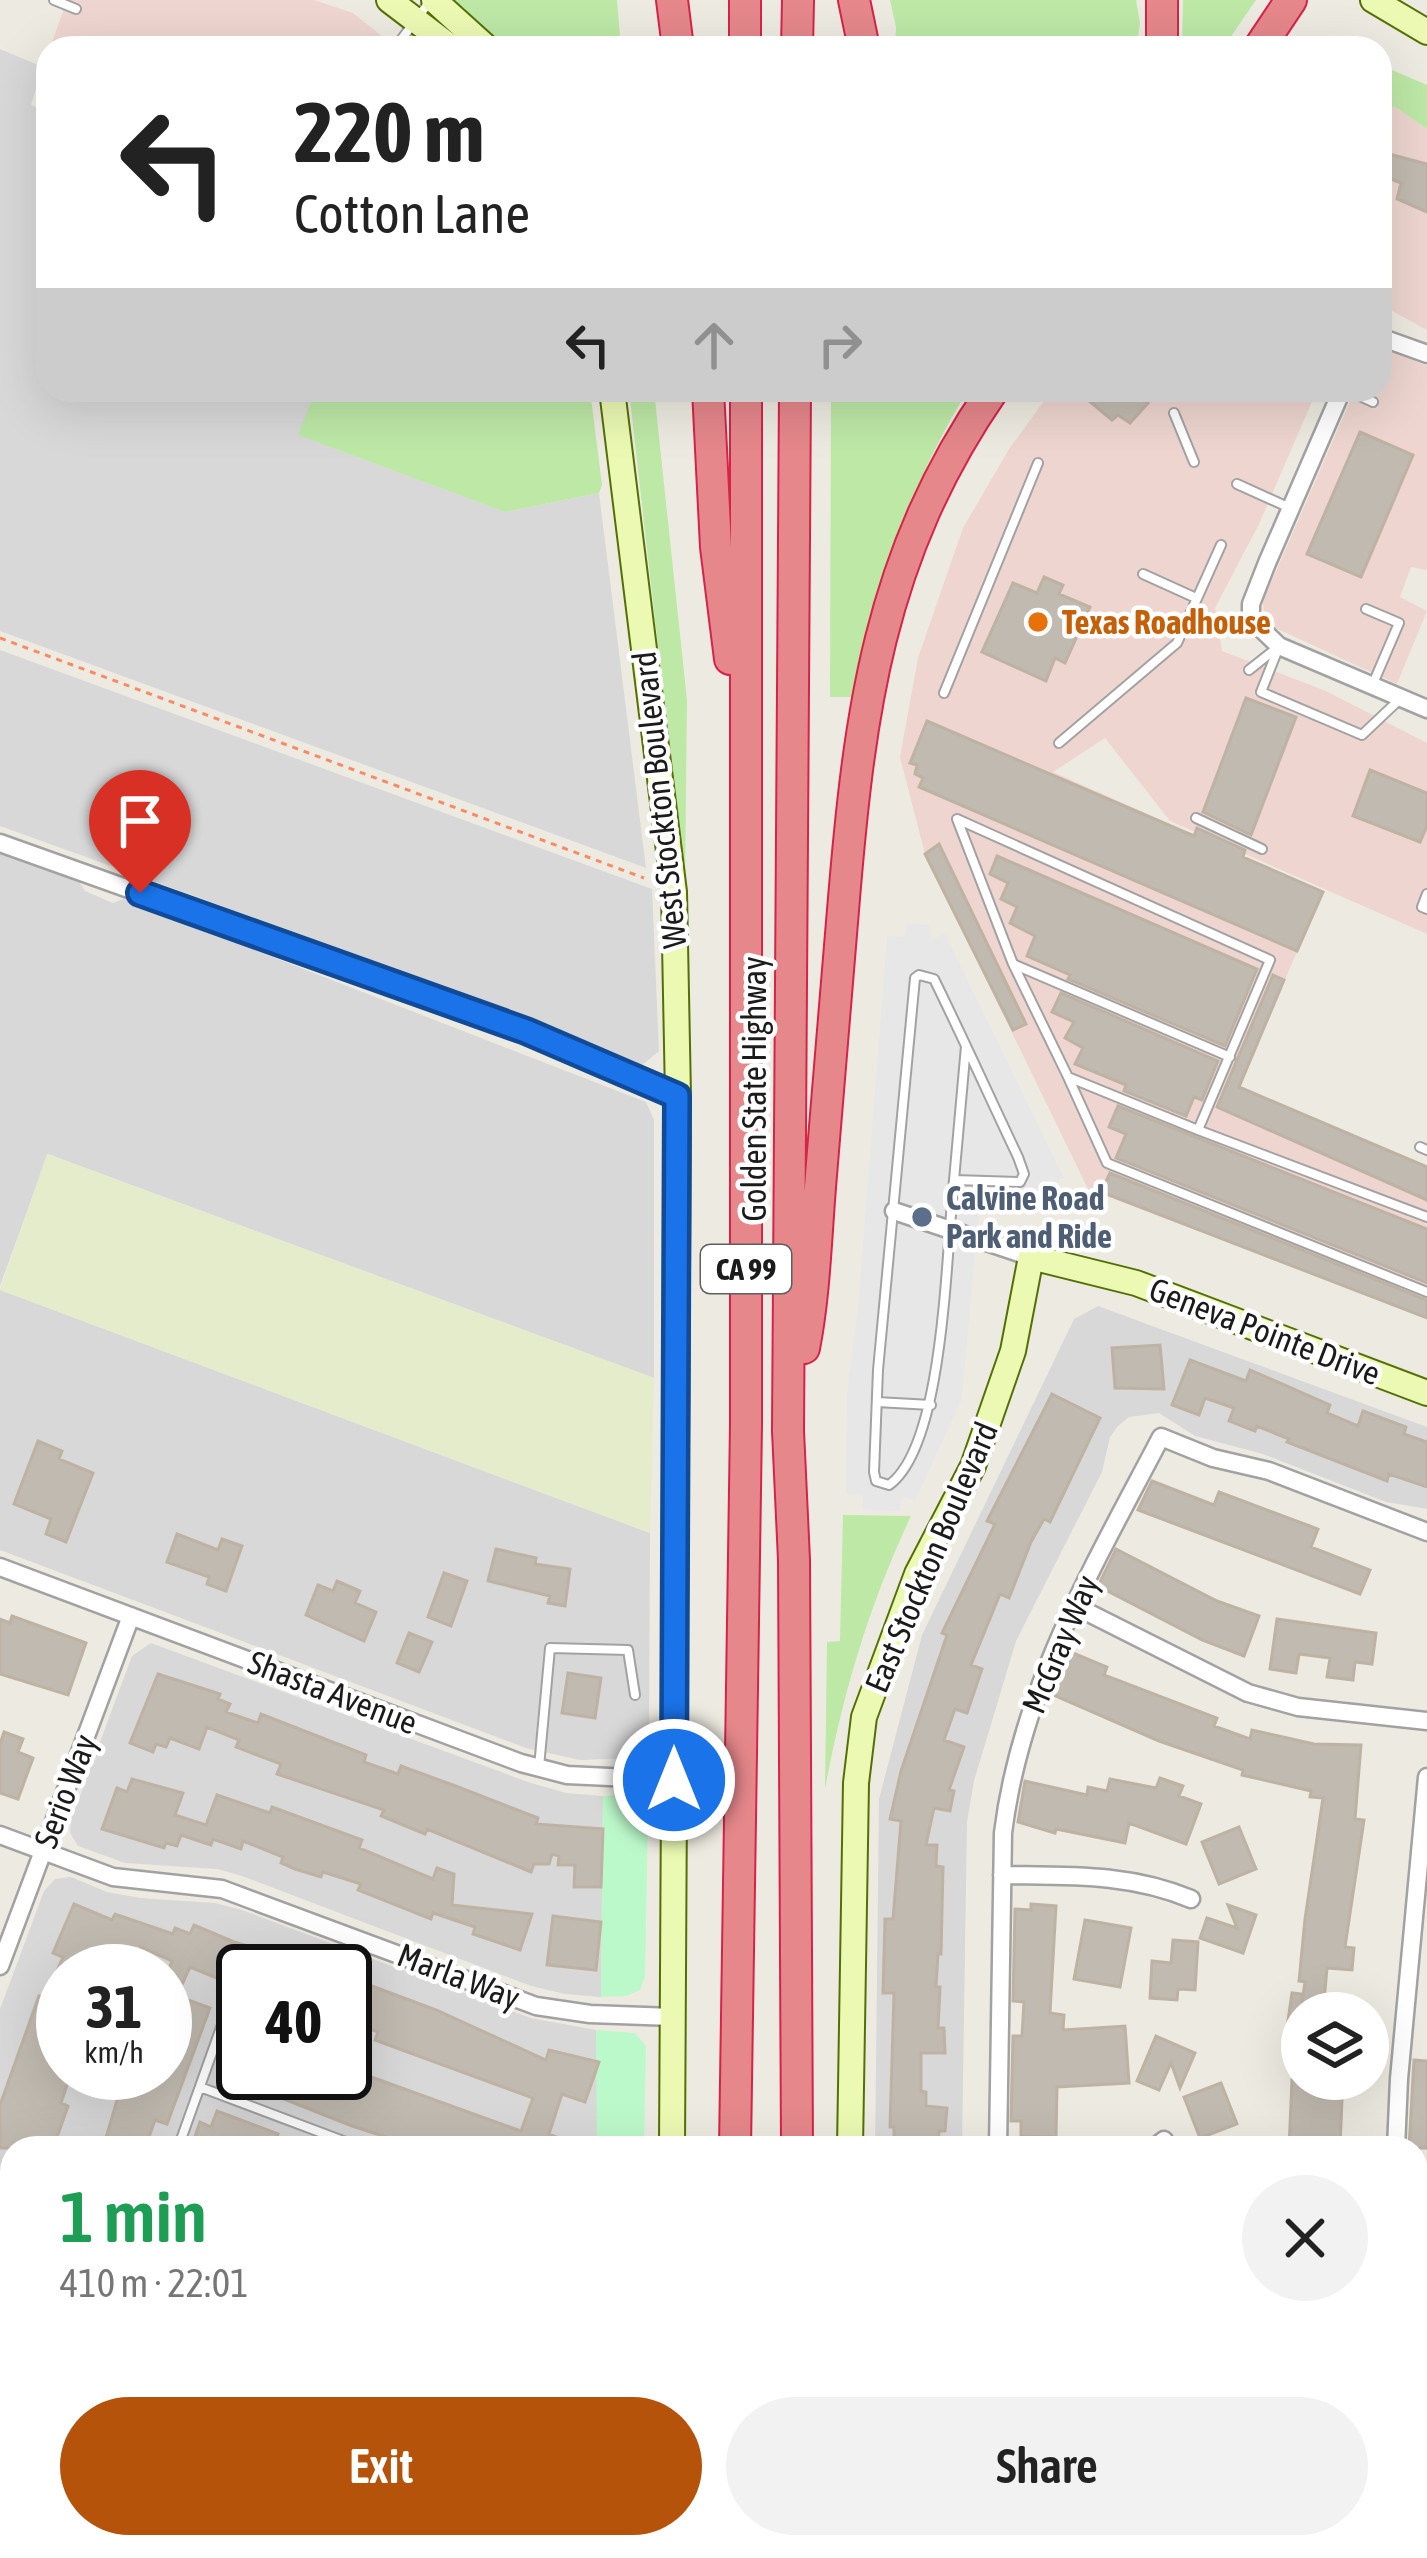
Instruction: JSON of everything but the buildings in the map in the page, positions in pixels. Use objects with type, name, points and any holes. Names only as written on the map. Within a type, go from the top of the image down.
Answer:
[{"type":"highway","points":[[672,0],[676,36]]},
{"type":"highway","points":[[745,0],[745,36]]},
{"type":"highway","points":[[797,36],[798,0]]},
{"type":"highway","points":[[854,0],[862,36]]},
{"type":"highway","points":[[1162,0],[1162,36]]},
{"type":"highway","points":[[1267,36],[1291,0]]},
{"type":"highway","points":[[709,402],[716,547],[747,784]]},
{"type":"highway","name":"Golden State Highway","points":[[735,2136],[746,1424],[746,402]]},
{"type":"highway","name":"Golden State Highway","points":[[795,402],[788,1431],[794,1560],[797,2136]]},
{"type":"highway","points":[[788,1431],[808,1326],[851,817],[868,682],[917,522],[944,466],[985,402]]},
{"type":"street","points":[[388,0],[427,6],[470,36]]},
{"type":"street","points":[[1373,0],[1427,32]]},
{"type":"street","points":[[427,6],[445,36]]},
{"type":"street","points":[[1392,341],[1427,354]]},
{"type":"street","name":"West Stockton Boulevard","points":[[613,402],[674,892],[672,2136]]},
{"type":"street","points":[[1339,402],[1251,604],[1251,619],[1279,646],[1427,709]]},
{"type":"street","points":[[0,843],[526,1031],[677,1096]]},
{"type":"street","points":[[893,1211],[1031,1257]]},
{"type":"street","name":"Geneva Pointe Drive","points":[[1031,1257],[1136,1283],[1427,1393]]},
{"type":"street","name":"East Stockton Boulevard","points":[[850,2136],[856,1783],[864,1717],[917,1574],[973,1466],[1013,1352],[1031,1257]]},
{"type":"street","name":"McGray Way","points":[[998,2136],[1006,1809],[1027,1719],[1073,1605],[1161,1437],[1269,1471],[1427,1532]]},
{"type":"street","name":"Shasta Avenue","points":[[0,1568],[538,1768],[567,1775],[674,1780]]},
{"type":"street","points":[[1073,1605],[1248,1693],[1298,1707],[1427,1721]]},
{"type":"street","name":"Serio Way","points":[[0,1966],[131,1616]]},
{"type":"street","points":[[1397,2136],[1427,1777]]},
{"type":"street","name":"Marla Way","points":[[0,1835],[112,1877],[221,1889],[536,2006],[673,2017]]},
{"type":"street","points":[[1002,1875],[1121,1878],[1190,1899]]},
{"type":"street","points":[[1405,2011],[1427,2013]]},
{"type":"lane","points":[[54,0],[76,8]]},
{"type":"lane","points":[[404,36],[427,6]]},
{"type":"lane","points":[[1174,413],[1194,462]]},
{"type":"lane","points":[[944,693],[1038,463]]},
{"type":"lane","points":[[1237,484],[1291,508]]},
{"type":"lane","points":[[1059,743],[1177,644],[1221,545]]},
{"type":"lane","points":[[1143,574],[1196,598]]},
{"type":"lane","points":[[1366,609],[1400,623],[1372,686]]},
{"type":"lane","points":[[1249,670],[1279,646]]},
{"type":"lane","points":[[1279,646],[1261,692],[1318,717],[1362,735],[1401,698]]},
{"type":"lane","points":[[1196,818],[1262,850]]},
{"type":"lane","points":[[1198,1130],[1270,960],[957,819],[1013,964],[1107,1163],[1427,1292]]},
{"type":"lane","points":[[1427,894],[1422,907],[1427,909]]},
{"type":"lane","points":[[1013,964],[1230,1057]]},
{"type":"lane","points":[[954,1180],[1020,1182],[1024,1174],[966,1046],[934,979],[920,975],[915,978],[877,1402],[874,1472],[876,1481],[889,1485],[898,1479],[918,1444],[931,1405],[966,1046]]},
{"type":"lane","points":[[1068,1077],[1427,1217]]},
{"type":"lane","points":[[877,1402],[931,1405]]},
{"type":"lane","points":[[538,1768],[550,1648],[628,1650],[635,1695]]},
{"type":"lane","points":[[182,2136],[216,2042]]},
{"type":"lane","points":[[200,2087],[330,2136]]},
{"type":"path","points":[[0,638],[644,878]]},
{"type":"shaded area","points":[[67,0],[314,0],[353,13],[382,36],[54,36]]},
{"type":"shaded area","points":[[0,49],[36,64],[31,105],[36,107],[36,402],[311,402],[299,435],[505,512],[599,493],[646,868],[0,631]]},
{"type":"shaded area","points":[[1392,108],[1427,129],[1427,330],[1392,311]]},
{"type":"shaded area","points":[[1392,353],[1427,366],[1427,570],[1411,567],[1400,597],[1427,611],[1397,684],[1271,626],[1263,601],[1350,402],[1392,402]]},
{"type":"shaded area","points":[[1043,402],[1312,402],[1259,524],[1215,608],[1222,651],[1326,691],[1427,743],[1427,934],[1170,821],[1105,738],[1053,772],[1323,892],[1239,1086],[1427,1167],[1427,1318],[1088,1189],[925,854],[900,757],[918,658],[963,528],[1009,449]]},
{"type":"shaded area","points":[[0,650],[652,889],[659,1051],[641,1066],[530,1017],[0,826]]},
{"type":"shaded area","points":[[0,851],[77,879],[85,891],[113,903],[123,899],[646,1102],[654,1120],[654,1378],[48,1154],[0,1286]]},
{"type":"shaded area","name":"Calvine Road Park and Ride","points":[[906,924],[930,925],[931,939],[945,934],[1064,1178],[1042,1187],[1042,1195],[980,1197],[962,1399],[915,1501],[902,1496],[900,1511],[863,1510],[863,1495],[846,1494],[847,1393],[887,936],[905,937]]},
{"type":"shaded area","points":[[0,1290],[650,1533],[649,1737],[643,1752],[632,1758],[580,1760],[526,1748],[0,1550]]},
{"type":"shaded area","points":[[1098,1306],[1427,1427],[1427,1509],[1386,1502],[1263,1454],[1195,1436],[1159,1413],[1129,1417],[1118,1426],[1110,1437],[1102,1472],[1016,1641],[974,1781],[967,1822],[962,2136],[875,2136],[879,1799],[922,1635],[1074,1319]]},
{"type":"shaded area","points":[[151,1643],[528,1782],[566,1793],[603,1796],[601,1997],[531,1986],[242,1876],[217,1869],[125,1863],[78,1846],[70,1833],[71,1820],[132,1656]]},
{"type":"shaded area","points":[[71,1877],[107,1892],[141,1898],[215,1903],[333,1944],[216,1944],[216,2100],[372,2100],[372,1959],[531,2018],[596,2030],[599,2136],[0,2136],[0,2009],[44,1891],[55,1879]]},
{"type":"green space","points":[[454,0],[617,0],[620,36],[492,36]]},
{"type":"green space","points":[[890,0],[1136,0],[1140,23],[1138,36],[896,36]]},
{"type":"green space","points":[[1183,0],[1256,0],[1231,36],[1182,36]]},
{"type":"green space","points":[[1392,70],[1427,85],[1427,129],[1394,106]]},
{"type":"green space","points":[[311,402],[592,402],[602,485],[599,493],[505,512],[298,435]]},
{"type":"green space","points":[[630,402],[655,402],[687,700],[685,884]]},
{"type":"green space","points":[[831,402],[961,402],[912,500],[852,697],[830,697]]},
{"type":"green space","points":[[47,1154],[654,1378],[650,1533],[0,1290]]},
{"type":"green space","points":[[843,1515],[911,1516],[859,1650],[825,1789],[827,1642],[840,1641]]},
{"type":"green space","points":[[631,1795],[643,1802],[648,1815],[645,1977],[640,1990],[601,1997],[603,1796]]},
{"type":"green space","points":[[596,2030],[635,2033],[646,2046],[644,2136],[597,2136]]},
{"type":"place","name":"Texas Roadhouse","points":[[1038,622]]},
{"type":"place","name":"Calvine Road Park and Ride","points":[[922,1217]]},
{"type":"route","points":[[140,893],[526,1031],[677,1096],[674,1780]]}]
